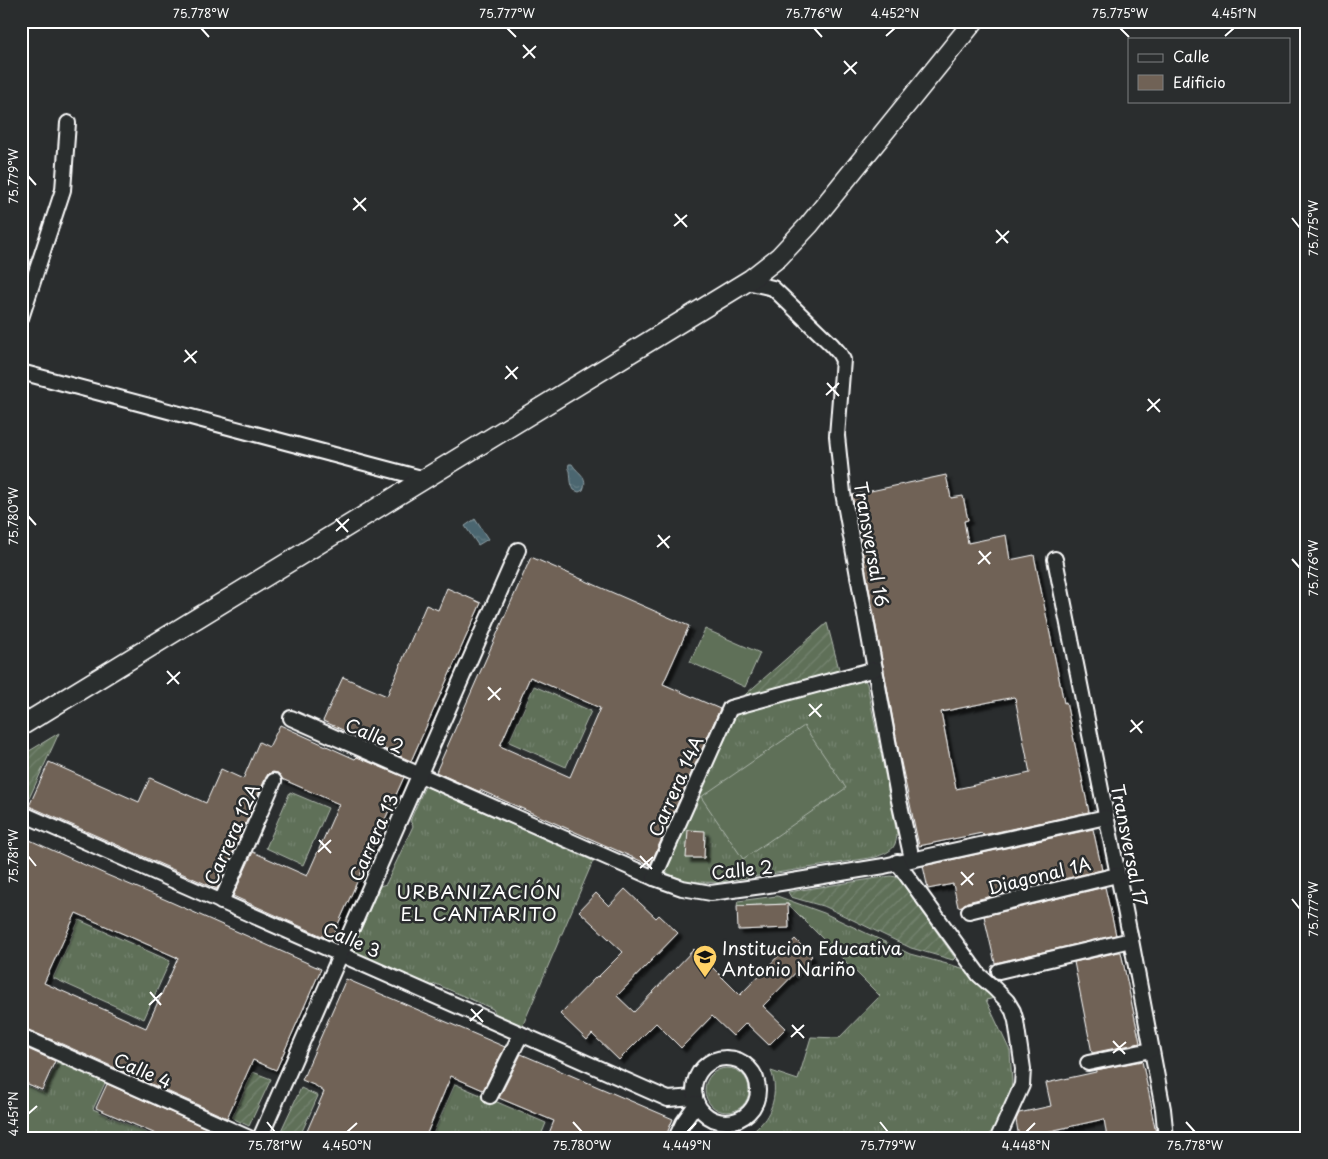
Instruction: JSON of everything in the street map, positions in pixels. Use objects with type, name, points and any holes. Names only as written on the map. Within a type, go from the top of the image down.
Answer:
[{"type":"main road","points":[[21,726],[747,282],[779,257],[818,215],[974,21]]},
{"type":"street","points":[[21,318],[63,190],[68,123]]},
{"type":"street","points":[[747,282],[773,288],[771,263]]},
{"type":"street","name":"Transversal 16","points":[[773,288],[832,345],[843,360],[837,436],[843,493],[898,796],[912,859]]},
{"type":"street","points":[[21,372],[425,479]]},
{"type":"street","name":"Carrera 13","points":[[260,1138],[518,550]]},
{"type":"street","name":"Transversal 17","points":[[1055,559],[1152,1050],[1163,1109],[1166,1138]]},
{"type":"street","name":"Carrera 14A","points":[[654,878],[730,708],[875,669]]},
{"type":"street","name":"Calle 2","points":[[291,718],[654,878],[682,888],[711,893],[897,862],[1106,817]]},
{"type":"street","name":"Carrera 12A","points":[[221,902],[274,782]]},
{"type":"street","name":"Calle 3","points":[[21,814],[668,1099],[698,1100],[676,1138]]},
{"type":"street","points":[[897,862],[979,975],[1007,1001],[1013,1011],[1023,1069],[1022,1085],[998,1138]]},
{"type":"street","name":"Diagonal 1A","points":[[969,911],[1117,875]]},
{"type":"street","points":[[999,971],[1130,940]]},
{"type":"street","points":[[490,1096],[521,1034]]},
{"type":"street","name":"Calle 4","points":[[21,1036],[249,1138]]},
{"type":"street","points":[[1088,1063],[1152,1050]]},
{"type":"green space","points":[[827,623],[840,673],[744,699],[746,694]]},
{"type":"green space","points":[[705,629],[760,653],[745,687],[690,662]]},
{"type":"green space","points":[[861,678],[867,684],[897,834],[895,844],[891,850],[876,857],[721,882],[693,881],[667,873],[666,869],[670,851],[733,711]]},
{"type":"green space","points":[[534,686],[591,711],[566,767],[509,742]]},
{"type":"green space","points":[[804,726],[846,788],[743,859],[701,797]]},
{"type":"green space","points":[[59,733],[26,805],[21,803],[21,756]]},
{"type":"green space","points":[[425,786],[593,861],[522,1027],[497,1017],[493,1009],[436,984],[428,987],[351,952],[380,886],[386,884],[413,826],[410,821]]},
{"type":"green space","points":[[290,792],[328,808],[303,865],[266,848]]},
{"type":"green space","points":[[891,876],[900,880],[955,958],[953,960],[911,948],[826,907],[791,897],[788,892]]},
{"type":"green space","points":[[777,896],[824,913],[910,954],[973,971],[995,998],[986,1000],[1010,1051],[1012,1083],[1006,1108],[990,1138],[746,1138],[758,1128],[772,1106],[774,1084],[771,1071],[798,1080],[811,1037],[839,1038],[880,996],[788,904],[737,906],[738,901]]},
{"type":"green space","points":[[79,920],[170,961],[144,1019],[53,978]]},
{"type":"green space","points":[[57,1062],[105,1083],[93,1109],[159,1138],[24,1138],[21,1136],[21,1083],[43,1092]]},
{"type":"green space","points":[[723,1068],[731,1068],[743,1074],[749,1090],[743,1106],[731,1112],[723,1112],[711,1106],[705,1094],[705,1086],[711,1074]]},
{"type":"green space","points":[[253,1072],[271,1079],[249,1126],[232,1118]]},
{"type":"green space","points":[[455,1084],[546,1123],[540,1138],[431,1138]]},
{"type":"green space","points":[[301,1088],[318,1096],[299,1138],[278,1137]]},
{"type":"water","points":[[569,464],[572,464],[584,478],[583,490],[579,492],[574,490],[572,485]]},
{"type":"water","points":[[475,519],[488,539],[478,545],[465,526]]},
{"type":"building","points":[[946,475],[951,498],[963,496],[968,520],[964,521],[968,543],[1006,535],[1010,560],[1034,555],[1064,703],[1066,702],[1089,812],[983,835],[982,833],[919,846],[899,753],[852,495]],"holes":[[[1015,698],[1030,773],[956,789],[941,712]]]},
{"type":"building","points":[[531,557],[689,626],[663,684],[720,709],[650,865],[436,772]],"holes":[[[530,677],[600,708],[570,777],[500,746]]]},
{"type":"building","points":[[447,588],[481,603],[411,761],[323,721],[343,677],[387,696],[426,605],[438,610]]},
{"type":"building","points":[[280,725],[355,759],[357,757],[404,777],[331,940],[233,896],[253,852],[307,876],[339,804],[282,779],[278,773],[273,772],[266,777],[217,889],[29,806],[49,762],[139,802],[150,778],[206,803],[221,769],[243,779],[259,742],[269,747]]},
{"type":"building","points":[[1093,829],[1102,870],[967,902],[958,907],[953,884],[928,889],[923,866]]},
{"type":"building","points":[[688,830],[705,831],[704,858],[686,858]]},
{"type":"building","points":[[21,836],[321,969],[276,1070],[253,1060],[227,1118],[21,1027]],"holes":[[[76,913],[178,958],[146,1028],[44,983]]]},
{"type":"building","points":[[1105,887],[1116,935],[995,963],[984,916]]},
{"type":"building","points":[[625,889],[656,918],[659,915],[678,933],[617,996],[634,1012],[694,949],[740,995],[795,939],[812,956],[763,1006],[786,1028],[769,1045],[746,1023],[733,1036],[712,1016],[681,1048],[656,1023],[619,1060],[592,1034],[587,1040],[560,1014],[623,952],[579,911],[596,893],[609,906]]},
{"type":"building","points":[[788,904],[789,928],[738,930],[737,906]]},
{"type":"building","points":[[1121,952],[1140,1043],[1092,1053],[1074,962]]},
{"type":"building","points":[[346,979],[505,1047],[483,1090],[451,1076],[425,1138],[304,1138],[324,1092],[302,1080]]},
{"type":"building","points":[[21,1046],[55,1061],[42,1090],[21,1081]]},
{"type":"building","points":[[521,1054],[673,1119],[665,1138],[547,1138],[554,1121],[499,1098]]},
{"type":"building","points":[[1142,1061],[1157,1138],[1107,1138],[1104,1119],[1019,1138],[1016,1120],[1019,1113],[1051,1106],[1046,1083],[1096,1072],[1096,1070]]},
{"type":"building","points":[[107,1084],[220,1134],[218,1138],[165,1138],[96,1108]]},
{"type":"place","name":"Institucion Educativa Antonio Nariño","points":[[705,978]]},
{"type":"district","name":"URBANIZACIÓN EL CANTARITO","points":[[479,902]]}]
